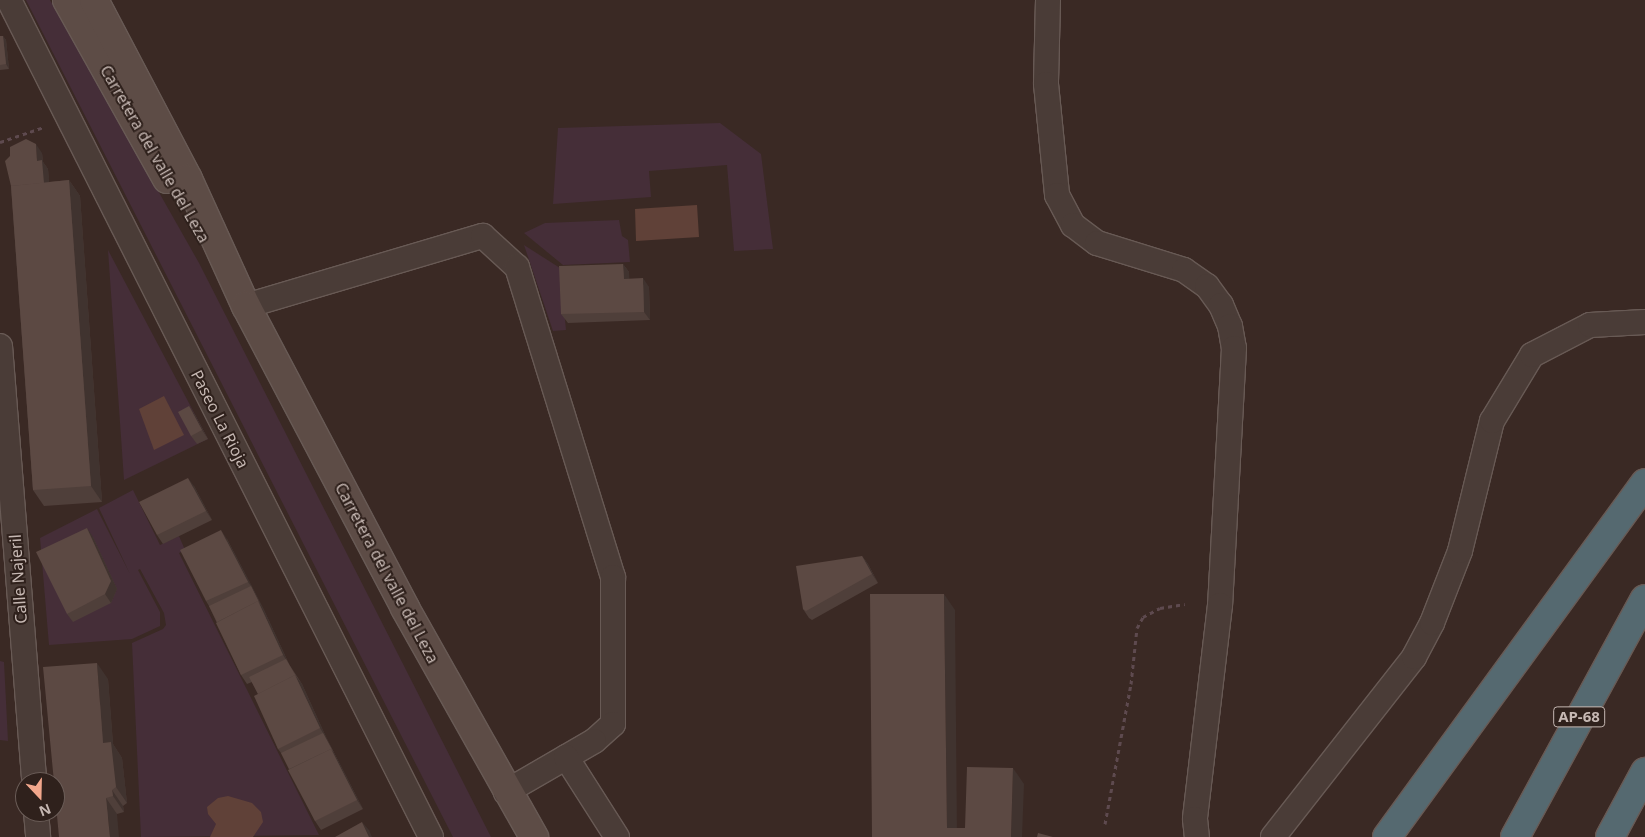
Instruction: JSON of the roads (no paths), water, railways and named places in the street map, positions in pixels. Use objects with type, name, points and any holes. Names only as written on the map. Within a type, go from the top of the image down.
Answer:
[{"type":"highway","points":[[1387,837],[1645,483]]},
{"type":"highway","name":"AP-68","points":[[1516,837],[1645,599]]},
{"type":"highway","points":[[1610,837],[1645,772]]},
{"type":"main road","name":"Carretera del valle del Leza","points":[[67,0],[171,186],[246,306]]},
{"type":"main road","name":"Carretera del valle del Leza","points":[[94,0],[188,180],[246,306],[405,608],[506,792],[534,837]]},
{"type":"street","name":"Paseo La Rioja","points":[[9,0],[432,837]]},
{"type":"street","points":[[1048,0],[1046,84],[1058,195],[1073,225],[1097,243],[1184,270],[1207,286],[1221,305],[1230,326],[1234,348],[1220,604],[1195,819],[1197,837]]},
{"type":"street","points":[[246,306],[483,236],[517,268],[612,577],[612,724],[594,741],[506,792]]},
{"type":"street","points":[[1273,837],[1414,657],[1432,623],[1460,551],[1492,421],[1532,355],[1590,325],[1645,322]]},
{"type":"street","name":"Calle Najeril","points":[[0,346],[33,772]]},
{"type":"street","points":[[566,757],[617,837]]},
{"type":"street","points":[[37,822],[38,837]]}]
